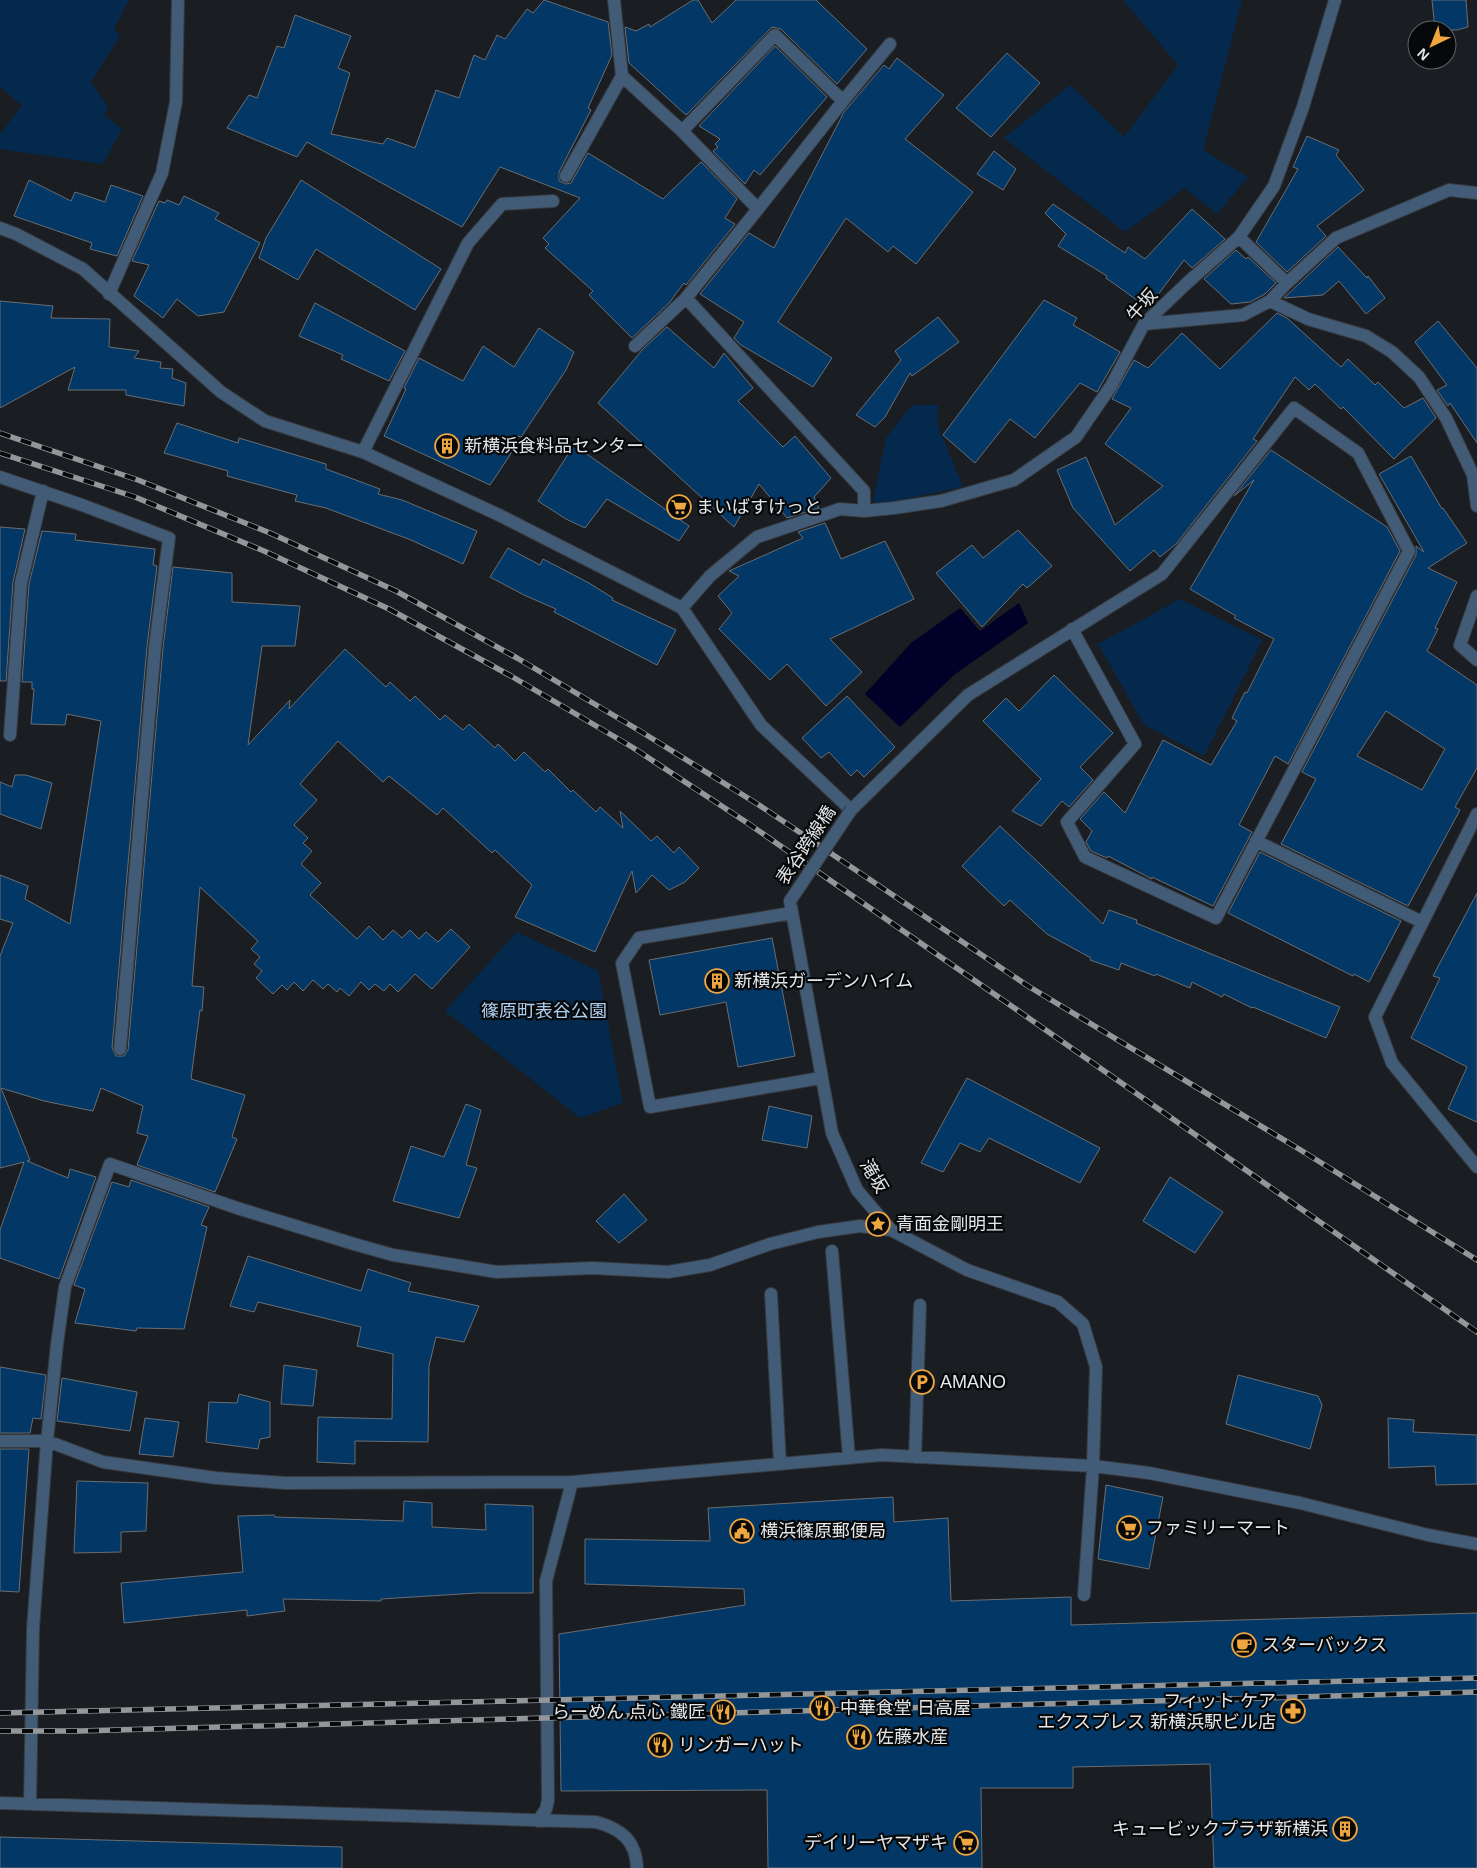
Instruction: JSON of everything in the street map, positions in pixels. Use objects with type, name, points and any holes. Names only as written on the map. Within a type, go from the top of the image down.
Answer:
[{"type":"street","points":[[109,294],[162,173],[176,102],[178,0]]},
{"type":"street","points":[[566,176],[622,76],[614,0]]},
{"type":"street","name":"牛坂","points":[[682,608],[710,576],[757,537],[840,509],[894,508],[940,501],[1014,480],[1076,437],[1111,386],[1144,324],[1239,237],[1274,186],[1303,107],[1335,0]]},
{"type":"street","points":[[682,131],[775,36],[842,101]]},
{"type":"street","points":[[635,346],[686,298],[842,101],[890,44]]},
{"type":"street","points":[[622,76],[682,131],[758,209]]},
{"type":"street","points":[[1144,324],[1243,315],[1270,301],[1336,238],[1450,190],[1477,193]]},
{"type":"street","points":[[363,452],[468,244],[502,204],[553,201]]},
{"type":"street","points":[[0,228],[16,234],[83,269],[220,392],[265,420],[363,452],[499,516],[682,608],[761,725],[851,810]]},
{"type":"street","points":[[1239,237],[1287,283]]},
{"type":"street","points":[[686,298],[864,491],[864,510]]},
{"type":"street","points":[[1270,301],[1308,318],[1366,336],[1392,352],[1419,377],[1446,418],[1473,475],[1477,506]]},
{"type":"street","name":"表谷跨線橋","points":[[791,907],[851,810],[968,694],[1162,574],[1294,408],[1358,453],[1409,552],[1256,842]]},
{"type":"street","points":[[0,477],[168,538],[155,647],[120,1049]]},
{"type":"street","points":[[10,735],[21,583],[43,492]]},
{"type":"street","points":[[1477,596],[1460,645],[1477,660]]},
{"type":"street","points":[[1072,629],[1135,744],[1067,822],[1084,857],[1216,918],[1256,842],[1422,922]]},
{"type":"street","points":[[1477,814],[1374,1017],[1392,1063],[1477,1167]]},
{"type":"street","points":[[791,907],[639,938],[622,963],[650,1107],[821,1078]]},
{"type":"street","name":"滝坂","points":[[791,907],[832,1133],[858,1190],[891,1230],[967,1270],[1058,1302],[1083,1324],[1096,1367],[1094,1466],[1084,1595]]},
{"type":"street","points":[[30,1804],[33,1629],[47,1441],[57,1344],[65,1287],[110,1164],[237,1208],[393,1255],[497,1272],[593,1268],[668,1272],[710,1265],[770,1244],[818,1232],[860,1226],[891,1230]]},
{"type":"street","points":[[832,1251],[849,1458]]},
{"type":"street","points":[[771,1294],[780,1464]]},
{"type":"street","points":[[915,1457],[920,1305]]},
{"type":"street","points":[[0,1442],[47,1441],[103,1462],[216,1478],[284,1483],[572,1482],[882,1455],[1094,1466],[1149,1473],[1350,1515],[1428,1535],[1477,1544]]},
{"type":"street","points":[[538,1821],[546,1809],[548,1800],[546,1581],[572,1482]]},
{"type":"street","points":[[0,1803],[596,1822],[613,1827],[621,1832],[631,1844],[636,1860],[636,1868]]},
{"type":"green space","points":[[0,0],[129,0],[114,29],[120,36],[91,82],[108,107],[104,115],[122,129],[103,164],[0,149],[0,134],[22,106],[0,87]]},
{"type":"green space","points":[[1123,0],[1242,0],[1203,150],[1248,177],[1217,214],[1185,188],[1125,232],[1004,138],[1070,85],[1124,137],[1178,65]]},
{"type":"green space","points":[[912,405],[938,405],[938,426],[963,487],[872,506],[886,438]]},
{"type":"green space","points":[[1180,599],[1262,640],[1204,756],[1144,725],[1098,644]]},
{"type":"green space","name":"篠原町表谷公園","points":[[517,932],[598,971],[623,1103],[580,1118],[445,1011]]},
{"type":"shaded area","points":[[1019,603],[1028,623],[954,675],[900,727],[865,694],[911,643],[960,608],[980,631]]},
{"type":"building","points":[[544,0],[608,22],[612,55],[588,108],[591,110],[559,172],[559,181],[566,184],[571,183],[588,153],[663,199],[701,162],[737,199],[725,218],[735,224],[686,285],[684,283],[669,303],[632,338],[589,295],[593,291],[545,248],[549,244],[543,238],[580,198],[500,167],[462,227],[307,142],[297,157],[227,128],[249,95],[257,98],[277,46],[284,48],[295,15],[351,36],[338,68],[350,73],[331,134],[383,144],[387,138],[415,148],[436,90],[459,98],[474,55],[485,60],[497,35],[505,39],[527,9],[533,13]]},
{"type":"building","points":[[693,0],[698,0],[712,23],[736,0],[816,0],[867,49],[837,84],[781,29],[772,27],[686,115],[629,63],[625,27],[636,31],[649,24],[650,27]]},
{"type":"building","points":[[1432,0],[1466,0],[1468,27],[1457,30],[1457,20],[1434,20]]},
{"type":"building","points":[[775,46],[827,97],[760,175],[754,170],[745,184],[713,151],[718,147],[715,144],[720,139],[699,126]]},
{"type":"building","points":[[1007,53],[1040,83],[991,137],[956,108]]},
{"type":"building","points":[[897,58],[944,95],[905,139],[973,192],[916,264],[893,246],[888,252],[846,218],[778,322],[832,358],[813,387],[741,345],[734,338],[744,322],[700,294],[749,233],[774,248],[844,112],[884,65],[889,69]]},
{"type":"building","points":[[1307,136],[1339,150],[1336,155],[1364,190],[1317,226],[1326,236],[1287,272],[1256,242],[1298,169],[1293,167]]},
{"type":"building","points":[[994,151],[1016,169],[1003,190],[977,174]]},
{"type":"building","points":[[29,180],[71,201],[75,192],[105,202],[111,185],[143,196],[117,256],[90,249],[92,243],[14,216]]},
{"type":"building","points":[[301,180],[441,269],[415,310],[316,249],[298,280],[259,258],[266,238]]},
{"type":"building","points":[[184,196],[219,213],[215,219],[260,243],[224,312],[198,316],[177,299],[163,318],[134,296],[149,265],[132,261],[159,201],[165,203],[167,200],[179,205]]},
{"type":"building","points":[[1053,204],[1125,253],[1128,247],[1145,259],[1192,209],[1225,239],[1192,268],[1184,260],[1148,308],[1106,278],[1107,276],[1058,246],[1066,234],[1045,213]]},
{"type":"building","points":[[1338,247],[1367,278],[1368,276],[1385,298],[1366,314],[1339,281],[1323,295],[1284,298]]},
{"type":"building","points":[[1236,250],[1246,259],[1248,257],[1276,283],[1265,294],[1250,302],[1231,304],[1204,279]]},
{"type":"building","points":[[1044,300],[1077,318],[1073,325],[1120,352],[1097,392],[1080,383],[1035,438],[1010,419],[975,463],[943,435]]},
{"type":"building","points":[[0,301],[53,306],[51,318],[110,319],[109,347],[139,351],[134,358],[161,362],[160,368],[173,369],[172,378],[186,383],[184,406],[126,395],[126,390],[68,390],[75,367],[0,408]]},
{"type":"building","points":[[315,303],[405,351],[389,381],[341,359],[343,355],[299,336]]},
{"type":"building","points":[[1277,313],[1287,318],[1341,367],[1348,359],[1375,385],[1378,382],[1404,408],[1423,398],[1436,418],[1394,459],[1343,407],[1341,409],[1315,384],[1309,390],[1295,377],[1253,439],[1257,441],[1176,544],[1160,557],[1154,550],[1130,571],[1073,508],[1057,470],[1086,457],[1115,525],[1163,486],[1105,444],[1131,408],[1112,399],[1134,360],[1148,368],[1182,333],[1220,369]]},
{"type":"building","points":[[938,317],[959,342],[912,376],[910,373],[885,417],[875,427],[856,415],[901,360],[895,351]]},
{"type":"building","points":[[1438,321],[1477,368],[1477,443],[1450,403],[1448,406],[1437,390],[1447,385],[1415,342]]},
{"type":"building","points":[[667,327],[714,368],[724,353],[753,388],[738,401],[783,447],[795,436],[831,478],[814,497],[819,508],[787,518],[759,484],[734,527],[598,403],[643,349]]},
{"type":"building","points":[[539,328],[574,352],[566,370],[521,437],[518,436],[510,455],[490,485],[384,436],[419,358],[463,381],[483,346],[514,367]]},
{"type":"building","points":[[177,423],[238,443],[239,438],[326,464],[326,469],[380,489],[378,494],[402,500],[477,531],[463,564],[411,540],[326,508],[295,501],[297,495],[227,476],[228,471],[164,453]]},
{"type":"building","points":[[574,445],[689,526],[679,541],[607,499],[585,528],[566,519],[538,501]]},
{"type":"building","points":[[1271,450],[1387,527],[1400,551],[1288,764],[1275,756],[1239,825],[1252,832],[1213,906],[1152,877],[1152,879],[1108,856],[1107,858],[1091,851],[1086,842],[1092,831],[1080,819],[1104,792],[1125,813],[1163,740],[1211,765],[1237,721],[1232,718],[1245,692],[1247,693],[1274,639],[1234,618],[1236,616],[1190,589],[1254,480],[1234,496]]},
{"type":"building","points":[[1411,456],[1442,509],[1467,543],[1428,568],[1457,582],[1435,628],[1438,629],[1427,651],[1477,685],[1477,768],[1455,807],[1460,810],[1408,906],[1281,844],[1316,779],[1302,772],[1416,555],[1416,546],[1424,552],[1379,474]],"holes":[[[1386,711],[1445,749],[1422,790],[1357,756]]]},
{"type":"building","points":[[825,523],[841,559],[885,541],[914,599],[830,639],[862,672],[826,706],[787,664],[770,680],[719,629],[732,613],[718,596],[739,576],[729,571],[803,538],[798,532]]},
{"type":"building","points":[[0,527],[25,529],[13,582],[6,681],[0,681]]},
{"type":"building","points":[[1018,530],[1052,566],[1027,588],[1023,584],[982,627],[936,573],[972,545],[983,558]]},
{"type":"building","points":[[42,531],[76,534],[75,540],[155,549],[153,565],[157,566],[147,646],[112,1048],[116,1056],[124,1056],[128,1050],[163,648],[173,567],[232,573],[232,602],[300,606],[295,646],[262,646],[248,745],[290,700],[289,709],[345,649],[386,687],[390,682],[410,701],[415,696],[440,720],[445,715],[463,730],[469,724],[495,748],[498,744],[515,761],[524,752],[545,772],[548,769],[571,792],[573,790],[596,812],[600,807],[623,828],[620,811],[651,841],[657,836],[674,853],[679,847],[699,868],[685,882],[669,890],[652,875],[636,893],[632,871],[595,952],[515,917],[532,885],[495,850],[492,853],[443,808],[437,815],[389,776],[383,782],[338,741],[300,784],[317,800],[294,825],[308,838],[303,843],[312,851],[301,864],[321,883],[310,895],[357,939],[369,926],[383,940],[393,930],[402,938],[410,930],[419,939],[426,932],[438,942],[451,929],[470,947],[432,989],[415,974],[398,992],[390,984],[384,991],[375,984],[369,990],[361,982],[349,996],[340,988],[337,992],[328,984],[323,989],[313,980],[303,991],[294,982],[287,990],[282,985],[273,994],[256,978],[262,971],[254,964],[260,957],[251,949],[258,941],[200,887],[192,986],[204,987],[191,1079],[245,1095],[232,1137],[237,1139],[215,1192],[137,1165],[148,1136],[137,1133],[143,1106],[101,1088],[93,1111],[44,1101],[1,1088],[30,1160],[27,1161],[68,1178],[70,1169],[96,1177],[59,1279],[0,1258],[0,1230],[24,1162],[0,1168],[0,956],[13,923],[0,919],[0,875],[28,886],[25,899],[70,924],[101,721],[67,714],[65,725],[31,724],[34,689],[32,689],[32,682],[22,682],[29,584]]},
{"type":"building","points":[[508,548],[540,565],[543,559],[589,583],[613,598],[612,600],[676,630],[657,665],[554,612],[556,609],[490,577]]},
{"type":"building","points":[[1054,675],[1113,733],[1080,767],[1093,780],[1069,807],[1062,801],[1041,826],[1012,811],[1041,779],[983,721],[1006,698],[1019,711]]},
{"type":"building","points":[[847,696],[895,747],[864,777],[857,770],[851,776],[829,752],[821,758],[802,738]]},
{"type":"building","points":[[15,775],[26,775],[52,783],[41,829],[0,814],[0,782],[12,787]]},
{"type":"building","points":[[1000,826],[1103,924],[1109,910],[1137,920],[1136,923],[1340,1007],[1326,1038],[1252,1008],[1224,994],[1222,997],[1192,982],[1190,988],[1156,974],[1155,976],[1121,963],[1119,970],[1090,960],[1091,958],[1047,934],[1010,900],[1004,906],[962,866]]},
{"type":"building","points":[[1260,852],[1401,921],[1369,982],[1354,974],[1353,976],[1228,913]]},
{"type":"building","points":[[1477,893],[1477,1122],[1448,1109],[1467,1067],[1411,1038],[1440,978],[1433,976]]},
{"type":"building","name":"新横浜ガーデンハイム","points":[[772,938],[795,1056],[738,1067],[726,1002],[660,1015],[649,960]]},
{"type":"building","points":[[967,1078],[1100,1148],[1080,1183],[989,1138],[980,1152],[960,1143],[943,1172],[921,1163]]},
{"type":"building","points":[[466,1104],[481,1110],[466,1165],[477,1168],[459,1218],[393,1201],[411,1146],[444,1157]]},
{"type":"building","points":[[769,1106],[812,1116],[807,1148],[762,1140]]},
{"type":"building","points":[[1170,1177],[1223,1212],[1195,1253],[1143,1221]]},
{"type":"building","points":[[131,1180],[209,1207],[201,1225],[207,1227],[184,1329],[137,1328],[136,1331],[75,1323],[85,1289],[74,1285],[112,1182],[129,1187]]},
{"type":"building","points":[[624,1194],[647,1220],[619,1243],[596,1221]]},
{"type":"building","points":[[248,1256],[361,1291],[368,1269],[411,1283],[408,1291],[479,1306],[464,1342],[436,1337],[429,1366],[428,1442],[355,1441],[355,1464],[317,1462],[318,1417],[392,1419],[393,1354],[357,1346],[361,1327],[258,1302],[254,1312],[230,1306]]},
{"type":"building","points":[[284,1365],[317,1370],[313,1406],[281,1404]]},
{"type":"building","points":[[0,1367],[46,1375],[41,1419],[33,1418],[30,1433],[0,1433]]},
{"type":"building","points":[[1238,1375],[1318,1396],[1322,1405],[1310,1449],[1226,1424]]},
{"type":"building","points":[[62,1378],[137,1392],[130,1431],[57,1421]]},
{"type":"building","points":[[239,1394],[270,1402],[270,1437],[260,1439],[258,1449],[206,1442],[209,1402],[237,1403]]},
{"type":"building","points":[[145,1418],[179,1422],[173,1457],[139,1454]]},
{"type":"building","points":[[1388,1418],[1414,1420],[1413,1432],[1477,1435],[1477,1484],[1436,1485],[1435,1466],[1389,1468]]},
{"type":"building","points":[[0,1449],[29,1449],[19,1592],[0,1591]]},
{"type":"building","points":[[77,1481],[148,1483],[146,1531],[121,1532],[121,1552],[74,1553]]},
{"type":"building","name":"ファミリーマート","points":[[1106,1485],[1163,1497],[1149,1569],[1098,1559]]},
{"type":"building","points":[[893,1497],[894,1522],[948,1518],[951,1601],[1071,1597],[1071,1625],[1477,1613],[1477,1868],[1214,1868],[1210,1764],[1073,1767],[1073,1788],[981,1788],[982,1868],[768,1868],[767,1790],[561,1791],[559,1634],[745,1605],[744,1589],[585,1584],[585,1539],[710,1541],[708,1508]]},
{"type":"building","points":[[404,1501],[432,1503],[432,1527],[486,1530],[485,1504],[533,1506],[533,1593],[477,1593],[381,1599],[381,1601],[283,1599],[285,1611],[247,1616],[247,1610],[124,1623],[121,1583],[243,1572],[238,1516],[274,1515],[275,1517],[403,1521]]},
{"type":"building","points":[[0,1837],[342,1847],[342,1868],[0,1868]]},
{"type":"railway","points":[[0,433],[138,480],[270,533],[396,591],[517,658],[759,805],[1028,986],[1299,1149],[1477,1260]]},
{"type":"railway","points":[[0,453],[135,497],[264,551],[389,609],[511,676],[632,747],[746,822],[1477,1332]]},
{"type":"railway","points":[[0,1713],[1477,1678]]},
{"type":"railway","points":[[0,1731],[80,1731],[1477,1692]]},
{"type":"place","name":"新横浜食料品センター","points":[[447,446]]},
{"type":"place","name":"まいばすけっと","points":[[679,507]]},
{"type":"place","name":"新横浜ガーデンハイム","points":[[717,981]]},
{"type":"place","name":"青面金剛明王","points":[[878,1224]]},
{"type":"place","name":"AMANO","points":[[922,1382]]},
{"type":"place","name":"ファミリーマート","points":[[1129,1528]]},
{"type":"place","name":"横浜篠原郵便局","points":[[742,1531]]},
{"type":"place","name":"スターバックス","points":[[1244,1645]]},
{"type":"place","name":"中華食堂 日高屋","points":[[822,1708]]},
{"type":"place","name":"フィット ケア エクスプレス 新横浜駅ビル店","points":[[1293,1711]]},
{"type":"place","name":"らーめん 点心 鐵匠","points":[[723,1712]]},
{"type":"place","name":"佐藤水産","points":[[859,1737]]},
{"type":"place","name":"リンガーハット","points":[[660,1745]]},
{"type":"place","name":"キュービックプラザ新横浜","points":[[1345,1829]]},
{"type":"place","name":"デイリーヤマザキ","points":[[966,1843]]}]
